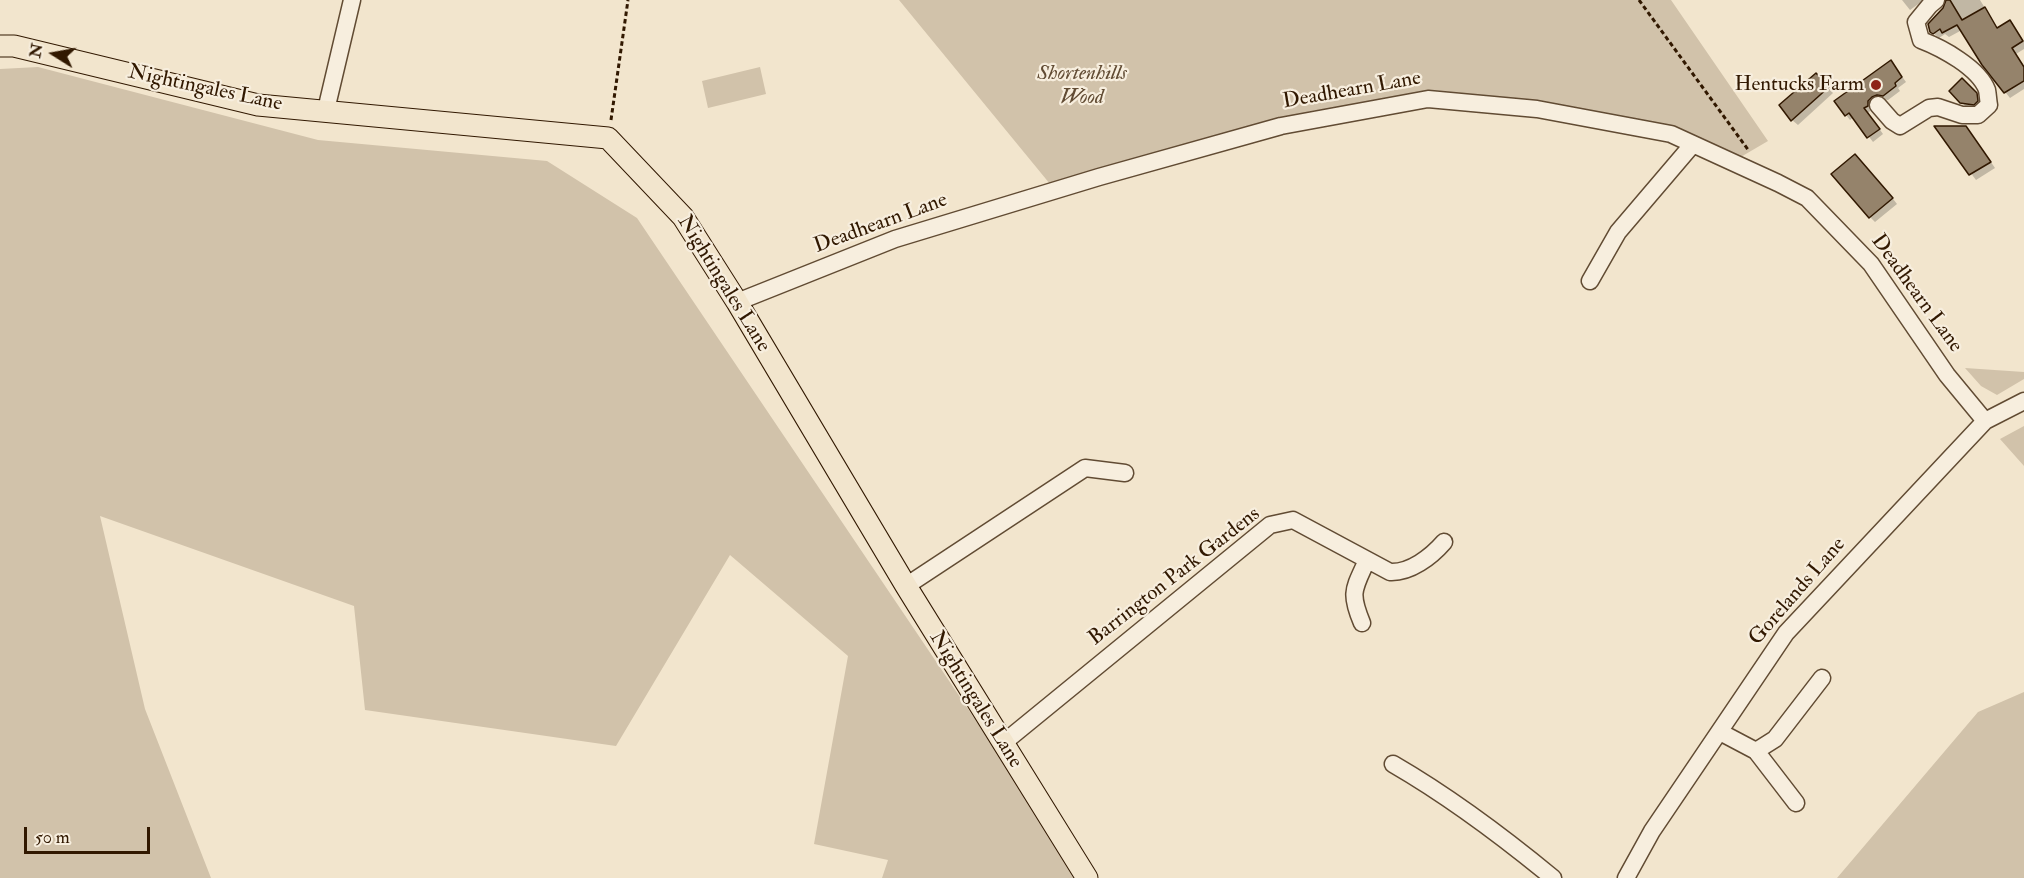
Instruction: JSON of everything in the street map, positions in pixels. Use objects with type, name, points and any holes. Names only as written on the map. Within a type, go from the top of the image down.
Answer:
[{"type":"main road","name":"Nightingales Lane","points":[[0,46],[14,46],[258,105],[608,138],[683,217],[737,302],[1002,744],[1087,878]]},
{"type":"street","points":[[326,110],[352,0]]},
{"type":"street","points":[[1878,105],[1892,121],[1900,126],[1929,108],[1938,107],[1962,115],[1978,115],[1989,105],[1987,90],[1978,77],[1943,48],[1922,40],[1916,22],[1936,0]]},
{"type":"street","name":"Deadhearn Lane","points":[[737,302],[895,239],[1099,177],[1281,126],[1428,99],[1537,109],[1671,134],[1769,178],[1807,198],[1871,264],[1947,375],[1985,421]]},
{"type":"street","points":[[1590,281],[1618,232],[1693,144]]},
{"type":"street","name":"Gorelands Lane","points":[[1626,878],[1652,831],[1786,633],[1985,421],[2024,401]]},
{"type":"street","points":[[906,586],[1085,468],[1125,473]]},
{"type":"street","name":"Barrington Park Gardens","points":[[1002,744],[1270,525],[1293,520],[1390,572],[1400,573],[1433,555],[1444,542]]},
{"type":"street","points":[[1362,622],[1354,603],[1355,587],[1367,560]]},
{"type":"street","points":[[1756,751],[1775,739],[1822,678]]},
{"type":"street","points":[[1720,732],[1756,751],[1796,803]]},
{"type":"street","points":[[1393,764],[1437,790],[1553,878]]},
{"type":"path","points":[[608,138],[628,0]]},
{"type":"path","points":[[1639,0],[1769,178]]},
{"type":"green space","name":"Shortenhills Wood","points":[[899,0],[1671,0],[1768,141],[1739,158],[1672,126],[1432,93],[1311,111],[1050,184]]},
{"type":"green space","points":[[38,67],[318,140],[547,161],[637,218],[1082,878],[882,878],[888,860],[814,844],[848,656],[730,555],[616,746],[365,710],[354,606],[100,516],[145,709],[211,878],[0,878],[0,69]]},
{"type":"green space","points":[[760,67],[766,94],[708,108],[702,81]]},
{"type":"green space","points":[[1965,368],[2024,372],[2024,379],[1997,395],[1981,386]]},
{"type":"green space","points":[[2024,426],[2024,466],[2000,439]]},
{"type":"green space","points":[[2024,692],[2024,878],[1837,878],[1978,712]]},
{"type":"building","points":[[1946,0],[1950,0],[1962,20],[1985,7],[1997,28],[2010,20],[2023,41],[2012,48],[2024,67],[2024,81],[2004,93],[1982,65],[1957,25],[1942,33],[1940,29],[1933,34],[1930,32],[1928,24],[1943,8]]},
{"type":"building","points":[[1891,60],[1902,77],[1895,83],[1896,86],[1883,96],[1877,95],[1868,101],[1868,106],[1864,108],[1880,129],[1867,138],[1849,113],[1845,116],[1834,101]]},
{"type":"building","points":[[1816,73],[1829,87],[1791,121],[1779,105]]},
{"type":"building","points":[[1962,78],[1977,93],[1978,101],[1974,105],[1960,103],[1949,91]]},
{"type":"building","points":[[1934,126],[1966,126],[1991,162],[1969,175]]},
{"type":"building","points":[[1855,154],[1893,198],[1869,218],[1831,174]]},
{"type":"place","name":"Hentucks Farm","points":[[1876,85]]}]
